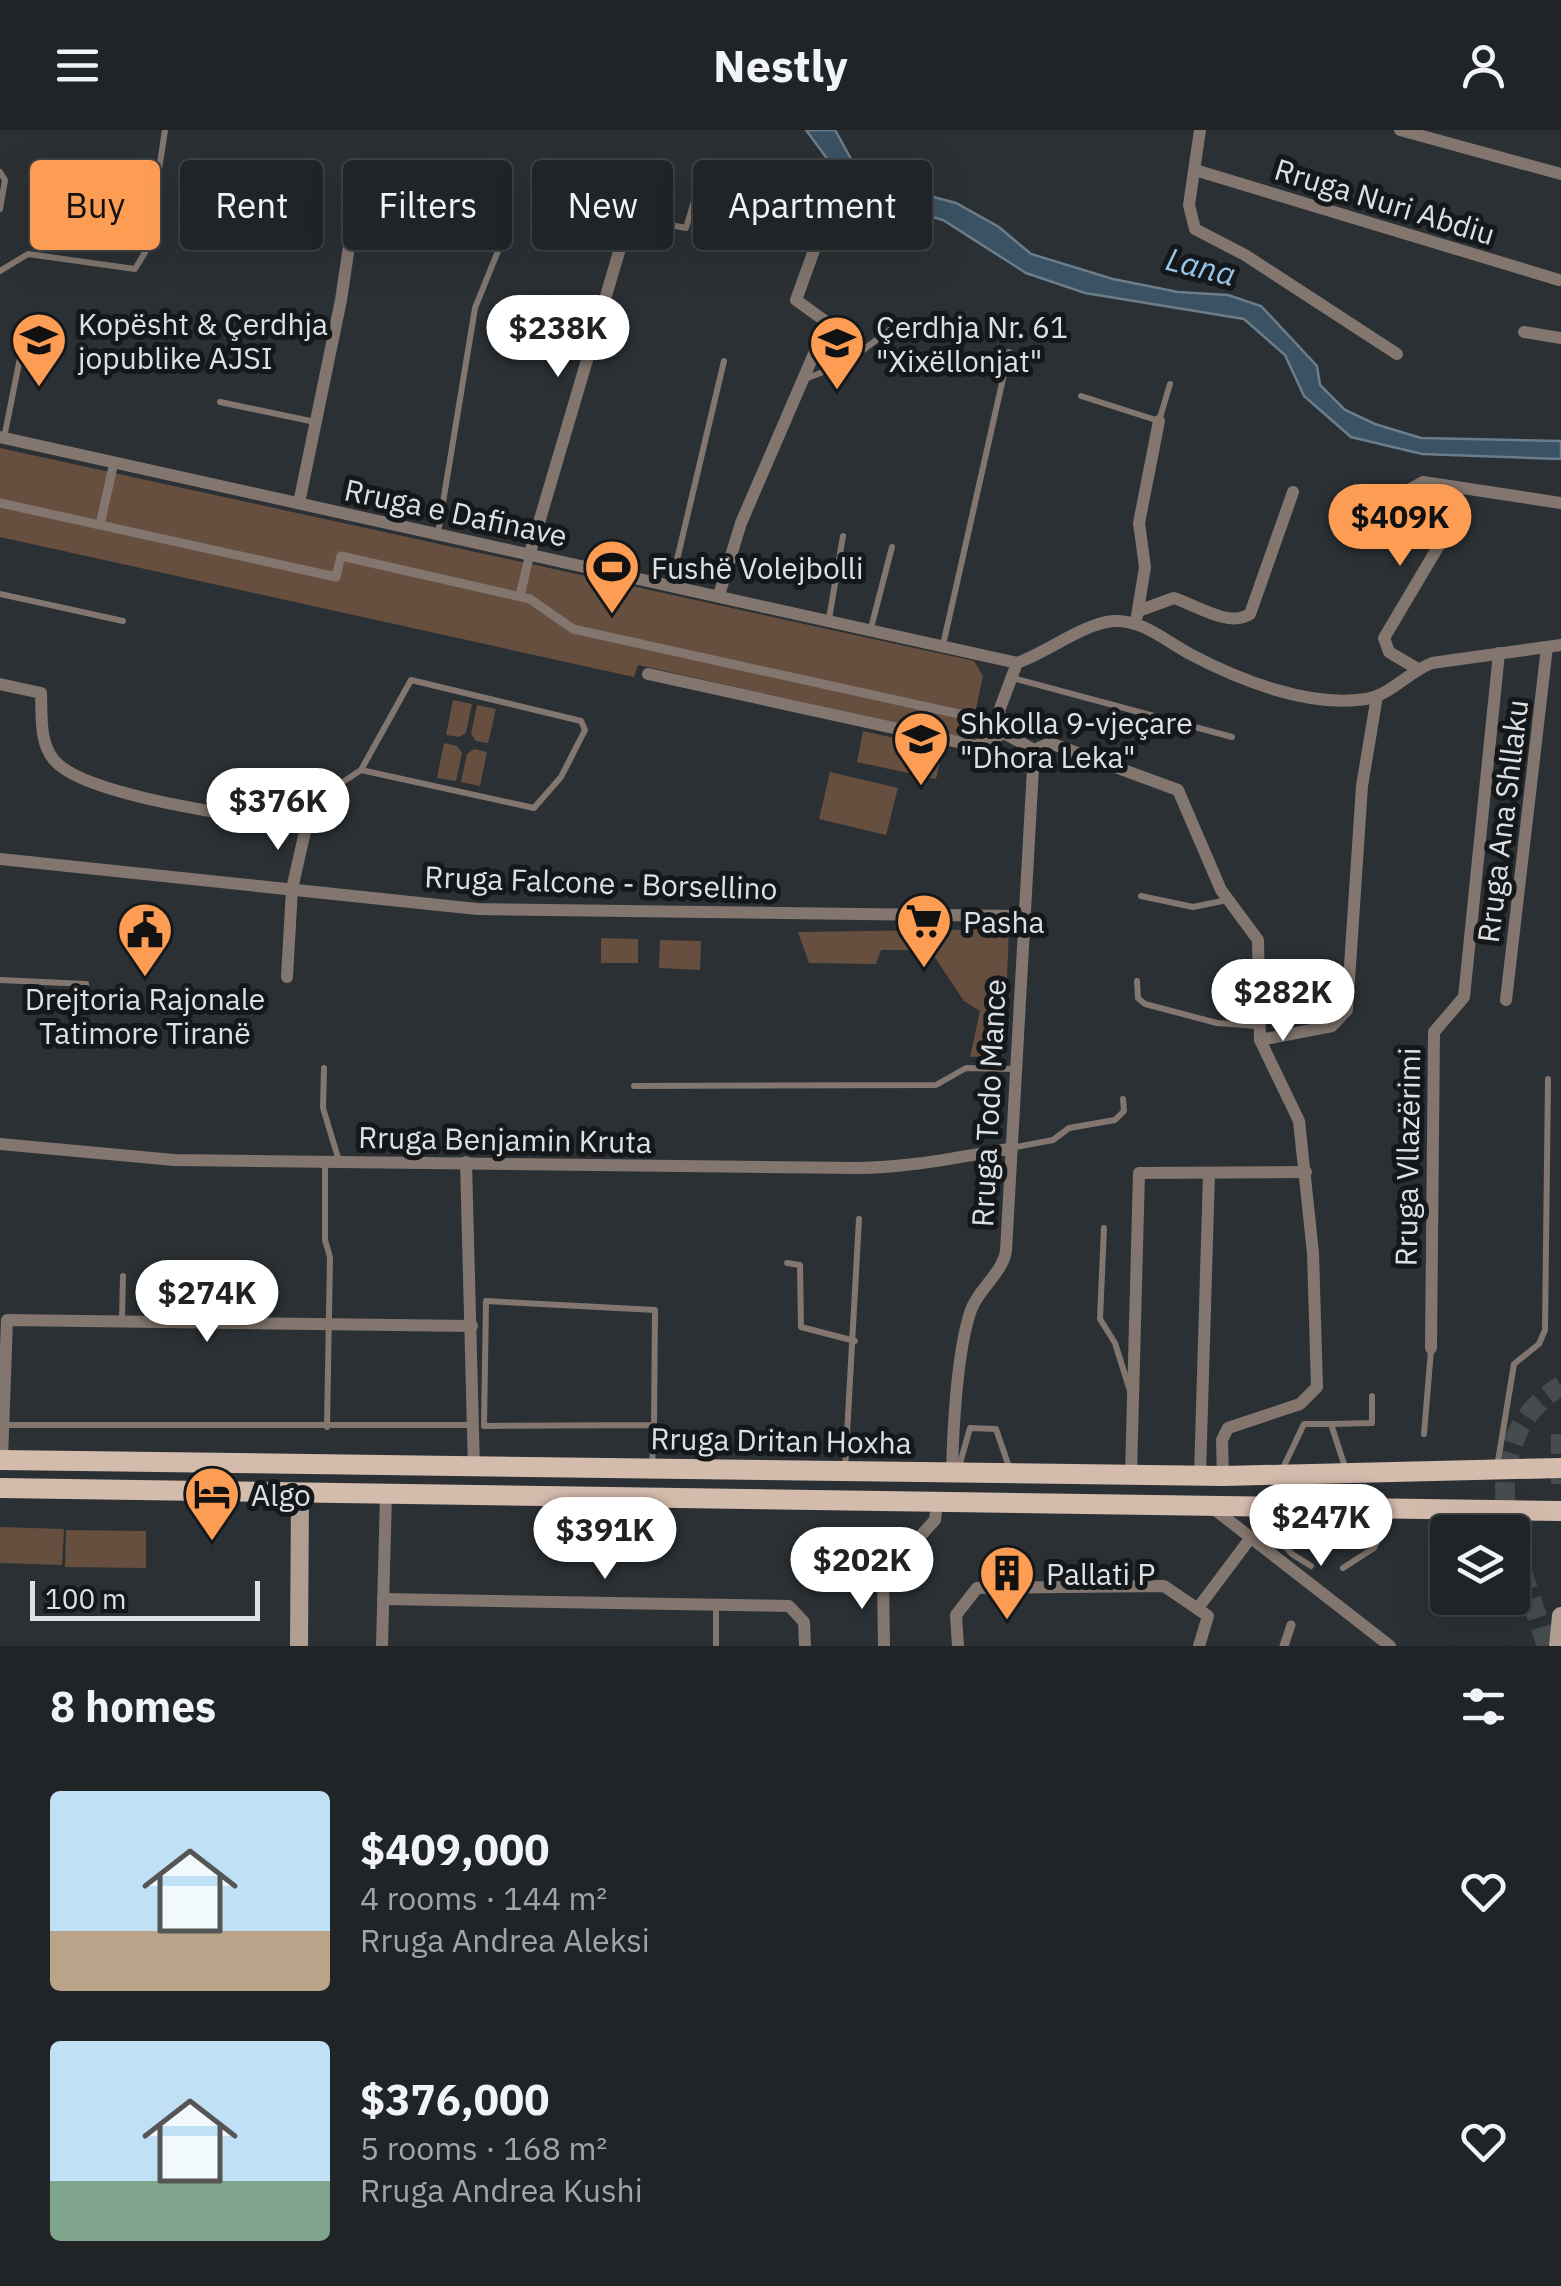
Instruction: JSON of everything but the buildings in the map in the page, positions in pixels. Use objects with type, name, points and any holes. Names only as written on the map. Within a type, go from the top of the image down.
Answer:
[{"type":"main road","name":"Rruga Dritan Hoxha","points":[[1,1460],[1223,1476],[1561,1468]]},
{"type":"main road","points":[[300,1464],[300,1646]]},
{"type":"main road","name":"Rruga Dritan Hoxha","points":[[0,1488],[1252,1510],[1561,1511]]},
{"type":"main road","points":[[1558,1646],[1561,1616]]},
{"type":"street","points":[[1200,130],[1189,217],[1205,238],[1245,255],[1398,354]]},
{"type":"street","points":[[1400,130],[1561,174]]},
{"type":"street","name":"Rruga Nuri Abdiu","points":[[1195,170],[1559,280]]},
{"type":"street","points":[[300,503],[348,250]]},
{"type":"street","points":[[520,596],[620,250]]},
{"type":"street","points":[[720,596],[741,524],[805,379],[825,321],[796,300],[814,250]]},
{"type":"street","points":[[1524,332],[1561,338]]},
{"type":"street","points":[[1136,617],[1145,567],[1139,523],[1159,422]]},
{"type":"street","name":"Rruga e Dafinave","points":[[2,437],[1017,663]]},
{"type":"street","points":[[100,525],[114,462]]},
{"type":"street","points":[[1416,668],[1383,645],[1389,624],[1441,542],[1434,526],[1408,503],[1407,491],[1413,484],[1561,503]]},
{"type":"street","points":[[1002,728],[1002,698],[1017,663],[1044,654],[1095,625],[1136,617],[1174,598],[1229,619],[1241,620],[1250,614],[1293,492]]},
{"type":"street","points":[[0,503],[336,577],[341,556],[520,596],[574,629],[1002,728],[1034,750],[1050,743],[1178,790],[1228,900],[1258,940],[1258,1033],[1299,1122],[1306,1172],[1317,1387],[1300,1404],[1228,1428],[1222,1440],[1223,1476]]},
{"type":"street","points":[[1136,617],[1191,655],[1271,688],[1351,699],[1377,696],[1416,668],[1554,646]]},
{"type":"street","name":"Rruga Ana Shllaku","points":[[1506,1000],[1554,646]]},
{"type":"street","name":"Rruga Vllazërimi","points":[[1432,1348],[1434,1032],[1464,997],[1498,653]]},
{"type":"street","points":[[648,674],[976,746],[1002,728]]},
{"type":"street","points":[[0,684],[41,693],[43,738],[51,757],[77,777],[160,800],[306,826],[292,889],[286,977]]},
{"type":"street","points":[[1258,1033],[1332,1026],[1347,1010],[1362,786],[1377,696]]},
{"type":"street","name":"Rruga Todo Mance","points":[[955,1472],[952,1448],[966,1326],[978,1295],[1004,1260],[1034,750]]},
{"type":"street","name":"Rruga Falcone - Borsellino","points":[[0,858],[477,909],[1024,916]]},
{"type":"street","name":"Rruga Benjamin Kruta","points":[[0,1144],[174,1160],[905,1168],[933,1159],[1009,1149]]},
{"type":"street","points":[[466,1162],[474,1469]]},
{"type":"street","points":[[1131,1474],[1139,1173],[1306,1172]]},
{"type":"street","points":[[1200,1475],[1209,1173]]},
{"type":"street","points":[[1,1460],[3,1320],[472,1326]]},
{"type":"street","points":[[382,1646],[386,1494]]},
{"type":"street","points":[[883,1577],[935,1520],[937,1502]]},
{"type":"street","points":[[1214,1509],[1390,1646]]},
{"type":"street","points":[[844,1536],[883,1577],[884,1646]]},
{"type":"street","points":[[1198,1608],[1249,1540]]},
{"type":"street","points":[[958,1646],[956,1615],[978,1588],[1164,1586],[1208,1616],[1199,1646]]},
{"type":"street","points":[[383,1598],[789,1606],[804,1622],[805,1646]]},
{"type":"street","points":[[1284,1646],[1291,1625]]},
{"type":"street","points":[[1364,1646],[1369,1630]]},
{"type":"lane","points":[[0,271],[28,254],[135,269],[146,250],[165,130]]},
{"type":"lane","points":[[0,172],[4,180],[0,209]]},
{"type":"lane","points":[[673,226],[686,228],[693,204]]},
{"type":"lane","points":[[438,534],[476,308],[498,250]]},
{"type":"lane","points":[[805,379],[846,363],[896,325]]},
{"type":"lane","points":[[2,437],[26,328]]},
{"type":"lane","points":[[943,645],[1010,352]]},
{"type":"lane","points":[[672,585],[724,361]]},
{"type":"lane","points":[[1080,396],[1159,422],[1170,384]]},
{"type":"lane","points":[[220,402],[315,422]]},
{"type":"lane","points":[[829,619],[843,536]]},
{"type":"lane","points":[[871,628],[892,547]]},
{"type":"lane","points":[[0,594],[123,621]]},
{"type":"lane","points":[[1013,678],[1232,737]]},
{"type":"lane","points":[[306,826],[332,789],[360,770],[410,680],[582,721],[585,730],[560,776],[534,808],[360,770]]},
{"type":"lane","points":[[1141,896],[1194,907],[1228,900]]},
{"type":"lane","points":[[0,980],[86,984]]},
{"type":"lane","points":[[1137,981],[1138,998],[1145,1004],[1258,1033]]},
{"type":"lane","points":[[324,1068],[323,1108],[332,1162],[328,1427]]},
{"type":"lane","points":[[634,1086],[936,1085],[966,1068],[1013,1069]]},
{"type":"lane","points":[[1496,1469],[1514,1364],[1539,1344],[1545,1330],[1548,1079]]},
{"type":"lane","points":[[1009,1149],[1053,1140],[1069,1128],[1115,1120],[1124,1110],[1123,1100]]},
{"type":"lane","points":[[845,1471],[860,1219]]},
{"type":"lane","points":[[1104,1228],[1100,1318],[1116,1343],[1124,1385],[1133,1397]]},
{"type":"lane","points":[[787,1262],[800,1265],[803,1275],[801,1327],[855,1341]]},
{"type":"lane","points":[[122,1321],[123,1276]]},
{"type":"lane","points":[[652,1468],[654,1426],[656,1310],[486,1301],[484,1426],[654,1426]]},
{"type":"lane","name":"Rruga Vllazërimi","points":[[1424,1434],[1432,1348]]},
{"type":"lane","points":[[1280,1474],[1304,1424],[1372,1423],[1372,1396]]},
{"type":"lane","points":[[1331,1424],[1346,1473]]},
{"type":"lane","points":[[1,1425],[474,1426]]},
{"type":"lane","points":[[955,1472],[970,1428],[996,1428],[1011,1473]]},
{"type":"lane","points":[[1252,1510],[1292,1554],[1311,1566]]},
{"type":"lane","points":[[1343,1568],[1374,1548],[1392,1512]]},
{"type":"lane","points":[[716,1605],[716,1646]]},
{"type":"shaded area","points":[[0,448],[974,661],[983,676],[972,727],[959,737],[638,665],[634,677],[0,537]]},
{"type":"shaded area","points":[[453,700],[472,704],[466,733],[459,737],[446,735]]},
{"type":"shaded area","points":[[477,705],[496,709],[488,743],[476,741],[471,734]]},
{"type":"shaded area","points":[[863,731],[943,749],[936,779],[857,762]]},
{"type":"shaded area","points":[[444,743],[457,746],[462,753],[456,781],[437,778]]},
{"type":"shaded area","points":[[474,749],[487,752],[480,786],[461,782],[467,754]]},
{"type":"shaded area","points":[[830,772],[898,788],[886,835],[819,819]]},
{"type":"shaded area","points":[[1009,929],[1004,1055],[970,1057],[980,1011],[964,1001],[930,950],[881,950],[876,964],[809,963],[798,932]]},
{"type":"shaded area","points":[[601,938],[638,939],[638,963],[601,963]]},
{"type":"shaded area","points":[[660,940],[701,941],[700,970],[659,968]]},
{"type":"shaded area","points":[[0,1527],[64,1529],[62,1565],[0,1563]]},
{"type":"shaded area","points":[[66,1530],[146,1531],[146,1568],[65,1567]]},
{"type":"shaded area","points":[[849,1535],[909,1536],[880,1568]]},
{"type":"water","points":[[806,130],[835,130],[852,160],[828,160]]},
{"type":"water","points":[[932,197],[956,203],[999,227],[1031,254],[1113,279],[1178,292],[1228,295],[1261,306],[1317,366],[1320,385],[1345,410],[1421,438],[1561,441],[1561,459],[1422,454],[1351,437],[1304,396],[1285,355],[1244,319],[1085,293],[1026,273],[943,220],[932,217]]},
{"type":"tunnel","points":[[1507,1515],[1506,1470],[1518,1431],[1543,1399],[1561,1386]]},
{"type":"tunnel","points":[[1561,1434],[1561,1490]]},
{"type":"tunnel","points":[[1530,1595],[1547,1646]]},
{"type":"place","name":"Kopësht & Çerdhja jopublike AJSI","points":[[39,389]]},
{"type":"place","name":"Çerdhja Nr. 61 \"Xixëllonjat\"","points":[[837,392]]},
{"type":"place","name":"Fushë Volejbolli","points":[[612,616]]},
{"type":"place","name":"Shkolla 9-vjeçare \"Dhora Leka\"","points":[[921,788]]},
{"type":"place","name":"Pasha","points":[[924,970]]},
{"type":"place","name":"Drejtoria Rajonale Tatimore Tiranë","points":[[145,979]]},
{"type":"place","name":"Algo","points":[[212,1543]]},
{"type":"place","name":"Pallati P","points":[[1007,1622]]},
{"type":"water label","name":"Lana","points":[[1201,266]]}]
